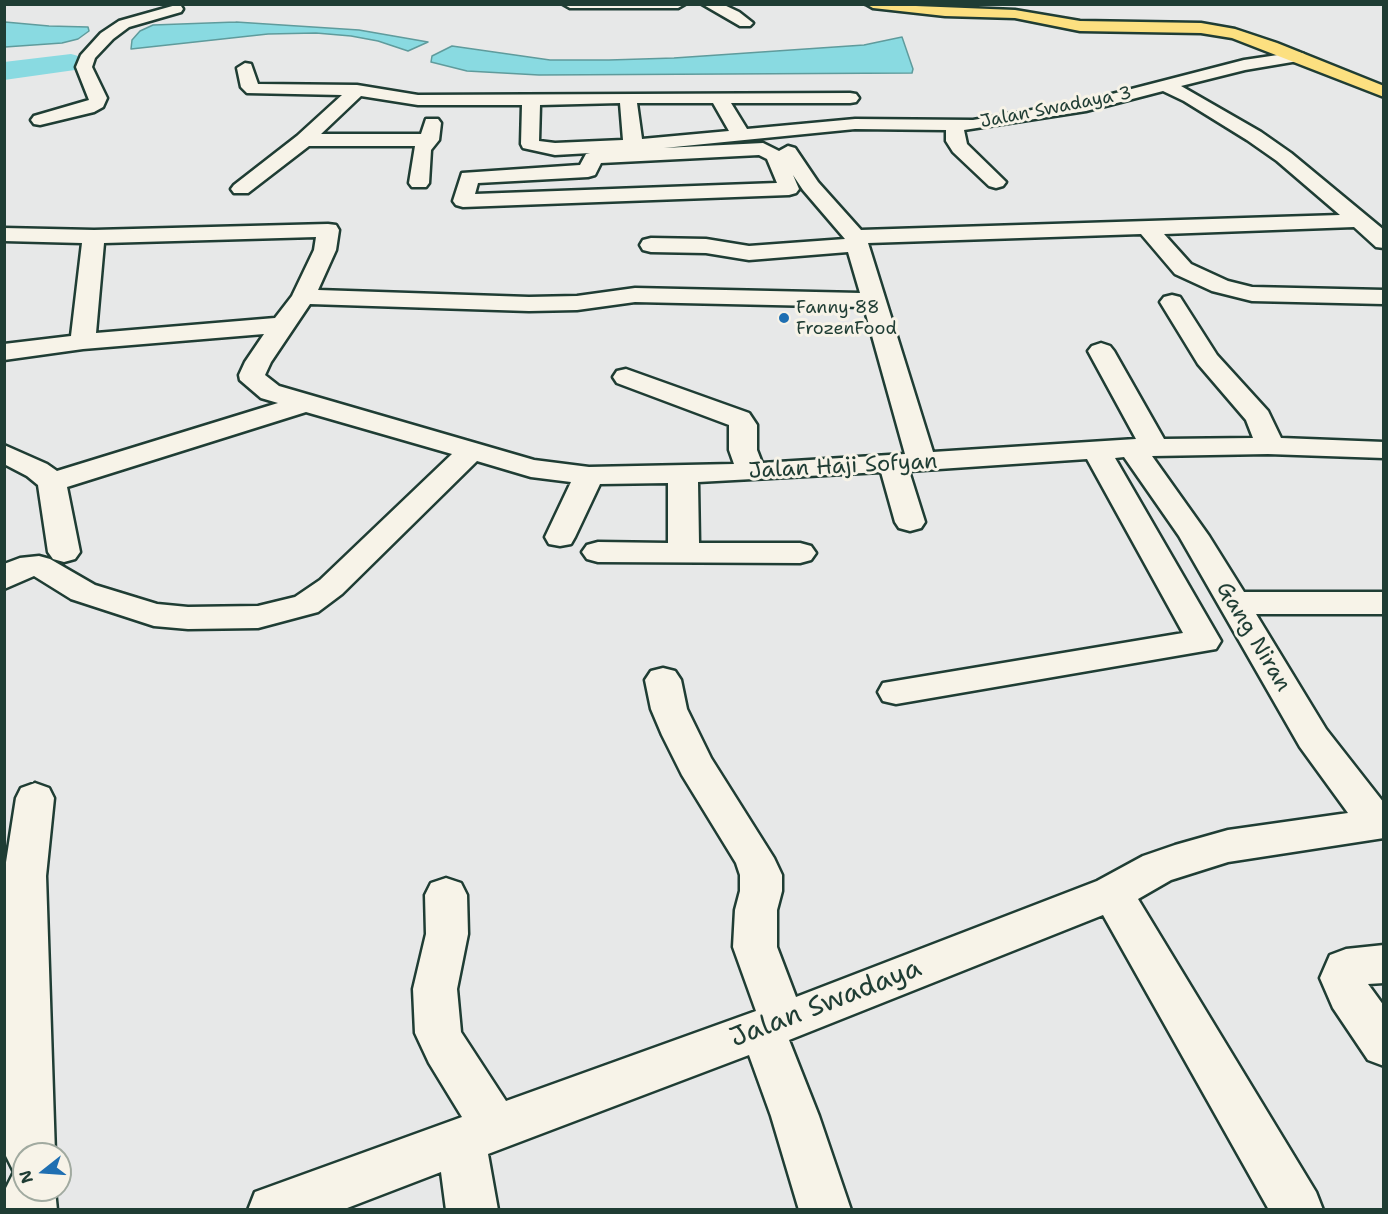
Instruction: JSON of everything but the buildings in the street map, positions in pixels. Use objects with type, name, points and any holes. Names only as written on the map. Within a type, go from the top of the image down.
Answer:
[{"type":"main road","points":[[873,4],[945,12],[1015,14],[1080,26],[1201,27],[1252,40],[1383,92]]},
{"type":"street","points":[[40,120],[75,112],[97,103],[98,98],[85,63],[107,36],[118,28],[139,19],[171,11],[142,4]]},
{"type":"street","points":[[570,4],[678,4]]},
{"type":"street","points":[[709,4],[746,22]]},
{"type":"street","name":"Jalan Swadaya 3","points":[[531,100],[530,144],[555,149],[633,145],[878,123],[955,126],[1046,114],[1244,65],[1298,57]]},
{"type":"street","points":[[244,68],[250,87],[253,89],[357,90],[420,124]]},
{"type":"street","points":[[1166,86],[1190,97],[1254,136],[1284,158],[1357,221],[1382,248]]},
{"type":"street","points":[[241,189],[303,140],[357,90]]},
{"type":"street","points":[[628,98],[633,145]]},
{"type":"street","points":[[719,98],[741,135]]},
{"type":"street","points":[[303,140],[420,124],[531,100],[850,98]]},
{"type":"street","points":[[419,183],[420,124]]},
{"type":"street","points":[[955,126],[954,135],[960,148],[996,182]]},
{"type":"street","points":[[776,133],[800,188]]},
{"type":"street","points":[[800,188],[463,201],[469,177],[588,171],[593,158],[712,150],[769,151],[800,188],[856,241],[922,462]]},
{"type":"street","points":[[651,245],[706,246],[749,254],[856,241],[1357,221]]},
{"type":"street","points":[[1147,228],[1183,269],[1220,286],[1252,294],[1383,297]]},
{"type":"street","points":[[4,234],[94,237],[328,230],[325,250],[303,297],[282,325],[82,342],[4,352]]},
{"type":"street","points":[[82,342],[94,237]]},
{"type":"street","points":[[303,297],[529,304],[584,303],[635,295],[874,300]]},
{"type":"street","points":[[1172,302],[1207,359],[1258,417],[1266,433],[1268,446]]},
{"type":"street","name":"Jalan Haji Sofyan","points":[[282,325],[252,375],[253,380],[270,392],[470,452],[540,470],[589,476],[751,472],[1144,448],[1268,446],[1383,450]]},
{"type":"street","name":"Gang Niran","points":[[1101,351],[1144,448],[1233,603],[1313,738],[1380,823]]},
{"type":"street","points":[[626,377],[739,419],[743,425],[743,450],[751,472]]},
{"type":"street","points":[[4,473],[44,476],[308,404]]},
{"type":"street","points":[[896,692],[1204,641],[1096,451]]},
{"type":"street","points":[[4,579],[20,568],[39,566],[92,596],[154,615],[188,618],[258,618],[306,605],[331,587],[470,452]]},
{"type":"street","points":[[4,453],[44,476],[64,552]]},
{"type":"street","points":[[893,464],[910,522]]},
{"type":"street","points":[[683,475],[684,553]]},
{"type":"street","points":[[560,537],[589,476]]},
{"type":"street","points":[[598,552],[800,553]]},
{"type":"street","points":[[1233,603],[1383,603]]},
{"type":"street","points":[[663,680],[669,709],[695,765],[749,848],[761,874],[761,891],[756,910],[755,947],[795,1116],[825,1209]]},
{"type":"street","points":[[29,1142],[15,875],[35,798]]},
{"type":"street","name":"Jalan Swadaya","points":[[273,1209],[479,1135],[772,1025],[1112,892],[1157,868],[1209,851],[1240,844],[1380,823]]},
{"type":"street","points":[[1112,892],[1298,1209]]},
{"type":"street","points":[[446,895],[447,934],[435,996],[438,1033],[479,1135],[471,1209]]},
{"type":"street","points":[[1383,964],[1346,968],[1342,978],[1349,994],[1383,1045]]},
{"type":"water","points":[[5,22],[88,27],[89,31],[78,39],[62,43],[5,47]]},
{"type":"water","points":[[236,22],[359,30],[428,42],[408,51],[378,41],[351,36],[316,33],[268,34],[131,49],[132,40],[140,31],[153,25]]},
{"type":"water","points":[[902,37],[913,69],[912,73],[539,75],[467,71],[431,62],[432,56],[452,46],[550,60],[609,60],[674,58],[864,45]]},
{"type":"waterway","points":[[4,71],[71,63]]},
{"type":"place","name":"Fanny 88 FrozenFood","points":[[784,318]]}]
